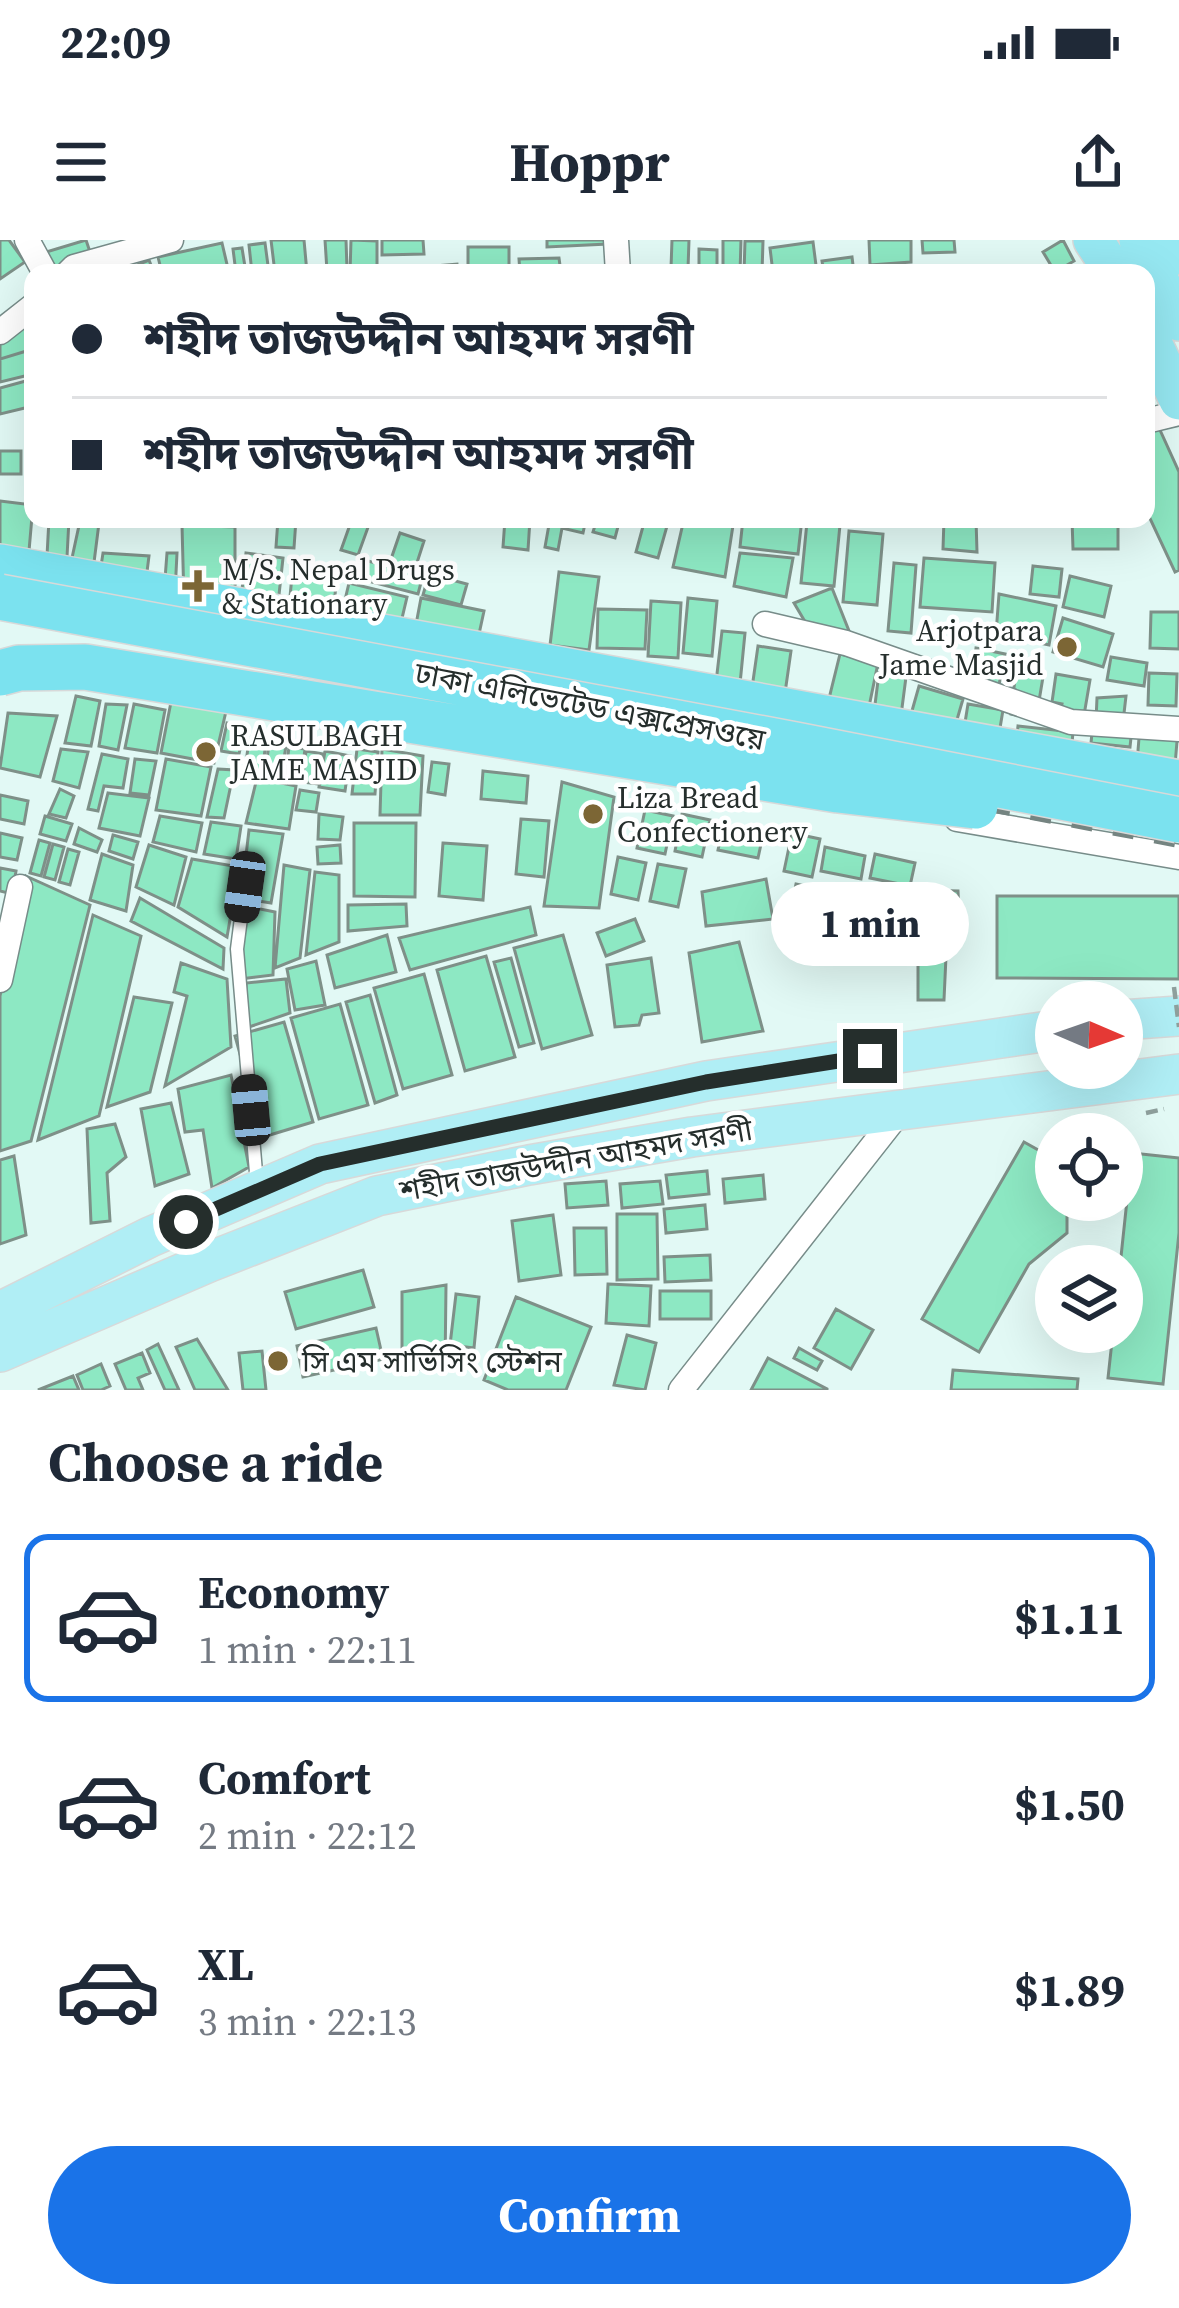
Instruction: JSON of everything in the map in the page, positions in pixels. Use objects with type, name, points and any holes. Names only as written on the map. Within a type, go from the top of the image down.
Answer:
[{"type":"highway","points":[[1170,240],[1179,255]]},
{"type":"highway","points":[[1155,295],[1179,400]]},
{"type":"highway","name":"ঢাকা এলিভেটেড এক্সপ্রেসওয়ে","points":[[0,571],[1179,783]]},
{"type":"highway","name":"ঢাকা এলিভেটেড এক্সপ্রেসওয়ে","points":[[0,597],[1179,820]]},
{"type":"highway","points":[[0,673],[19,668],[85,667],[893,798],[1068,813],[1118,809]]},
{"type":"main road","name":"শহীদ তাজউদ্দীন আহমদ সরণী","points":[[0,1312],[150,1237],[320,1164],[706,1082],[1035,1033]]},
{"type":"main road","name":"শহীদ তাজউদ্দীন আহমদ সরণী","points":[[0,1352],[377,1196],[668,1141],[1179,1074]]},
{"type":"street","points":[[85,264],[171,240]]},
{"type":"street","points":[[0,332],[24,313]]},
{"type":"street","points":[[0,571],[231,626],[507,667],[1179,808]]},
{"type":"street","points":[[764,624],[846,643],[1071,722],[1179,728]]},
{"type":"street","points":[[0,654],[1179,857]]},
{"type":"street","points":[[0,980],[20,887]]},
{"type":"street","points":[[681,1390],[902,1108]]},
{"type":"lane","points":[[245,887],[237,949],[258,1191]]},
{"type":"path","points":[[1159,1010],[1179,1027]]},
{"type":"path","points":[[1146,1113],[1179,1106]]},
{"type":"building","points":[[0,240],[9,240],[25,262],[0,279]]},
{"type":"building","points":[[86,240],[94,264],[35,264],[33,256]]},
{"type":"building","points":[[271,240],[304,240],[306,264],[274,264]]},
{"type":"building","points":[[325,240],[346,240],[347,264],[327,264]]},
{"type":"building","points":[[351,240],[377,241],[377,264],[350,264]]},
{"type":"building","points":[[382,240],[423,240],[424,254],[382,255]]},
{"type":"building","points":[[547,240],[606,240],[607,244],[547,247]]},
{"type":"building","points":[[672,240],[689,240],[688,264],[671,264]]},
{"type":"building","points":[[723,240],[741,240],[740,264],[723,264]]},
{"type":"building","points":[[869,240],[911,240],[911,262],[870,264]]},
{"type":"building","points":[[922,240],[954,240],[955,252],[923,253]]},
{"type":"building","points":[[1063,240],[1074,261],[1050,264],[1043,252]]},
{"type":"building","points":[[745,241],[763,241],[762,264],[744,264]]},
{"type":"building","points":[[813,242],[816,264],[772,264],[770,248]]},
{"type":"building","points":[[222,243],[227,264],[160,264],[158,257]]},
{"type":"building","points":[[265,243],[268,264],[251,264],[249,245]]},
{"type":"building","points":[[468,247],[509,247],[509,264],[468,264]]},
{"type":"building","points":[[242,248],[245,264],[235,264],[233,249]]},
{"type":"building","points":[[699,249],[717,250],[717,264],[699,264]]},
{"type":"building","points":[[852,257],[853,264],[822,264]]},
{"type":"building","points":[[559,258],[560,264],[519,264],[519,259]]},
{"type":"building","points":[[24,320],[24,352],[0,359],[0,328]]},
{"type":"building","points":[[24,352],[24,376],[0,382],[0,359]]},
{"type":"building","points":[[24,381],[24,408],[0,414],[0,388]]},
{"type":"building","points":[[1155,419],[1179,472],[1179,570],[1175,572],[1154,528]]},
{"type":"building","points":[[0,451],[21,451],[21,474],[0,474]]},
{"type":"building","points":[[0,501],[24,504],[24,528],[31,528],[29,551],[0,547]]},
{"type":"building","points":[[49,528],[69,528],[67,557],[47,556]]},
{"type":"building","points":[[78,528],[98,528],[91,586],[67,581]]},
{"type":"building","points":[[182,528],[235,528],[235,609],[184,601]]},
{"type":"building","points":[[277,528],[295,528],[294,548],[276,547]]},
{"type":"building","points":[[349,528],[368,528],[358,555],[341,550]]},
{"type":"building","points":[[504,528],[529,528],[528,550],[503,547]]},
{"type":"building","points":[[548,528],[562,528],[558,550],[545,547]]},
{"type":"building","points":[[594,528],[618,528],[615,538],[593,532]]},
{"type":"building","points":[[643,528],[666,528],[658,558],[636,552]]},
{"type":"building","points":[[682,528],[733,528],[725,577],[673,567]]},
{"type":"building","points":[[742,528],[801,528],[798,554],[740,547]]},
{"type":"building","points":[[806,528],[840,528],[834,586],[801,583]]},
{"type":"building","points":[[944,528],[976,528],[977,552],[943,549]]},
{"type":"building","points":[[1072,528],[1118,528],[1118,549],[1073,549]]},
{"type":"building","points":[[849,531],[883,534],[877,605],[843,602]]},
{"type":"building","points":[[400,533],[424,541],[414,572],[390,562]]},
{"type":"building","points":[[103,553],[149,556],[144,596],[98,586]]},
{"type":"building","points":[[167,553],[177,553],[175,593],[164,592]]},
{"type":"building","points":[[246,553],[283,558],[278,604],[241,599]]},
{"type":"building","points":[[740,553],[793,558],[786,597],[734,586]]},
{"type":"building","points":[[924,558],[995,563],[992,612],[920,607]]},
{"type":"building","points":[[360,559],[423,575],[418,594],[356,578]]},
{"type":"building","points":[[894,563],[916,565],[911,633],[888,631]]},
{"type":"building","points":[[293,565],[337,569],[333,622],[288,618]]},
{"type":"building","points":[[1033,566],[1062,569],[1059,597],[1030,594]]},
{"type":"building","points":[[559,572],[599,577],[589,650],[550,645]]},
{"type":"building","points":[[429,574],[467,584],[461,605],[423,595]]},
{"type":"building","points":[[1070,576],[1111,586],[1104,617],[1063,607]]},
{"type":"building","points":[[349,583],[407,597],[394,652],[336,638]]},
{"type":"building","points":[[832,588],[851,636],[810,630],[794,603]]},
{"type":"building","points":[[999,594],[1056,606],[1049,645],[996,634]]},
{"type":"building","points":[[421,598],[484,611],[476,648],[414,635]]},
{"type":"building","points":[[688,598],[717,601],[712,656],[683,653]]},
{"type":"building","points":[[651,601],[681,603],[678,658],[648,656]]},
{"type":"building","points":[[598,609],[647,610],[645,649],[597,648]]},
{"type":"building","points":[[1151,612],[1179,612],[1179,649],[1150,648]]},
{"type":"building","points":[[1063,618],[1113,634],[1103,667],[1053,652]]},
{"type":"building","points":[[722,631],[745,633],[739,694],[715,691]]},
{"type":"building","points":[[758,646],[791,651],[783,707],[750,702]]},
{"type":"building","points":[[976,648],[1005,654],[998,690],[972,686]]},
{"type":"building","points":[[840,654],[878,663],[864,731],[822,727]]},
{"type":"building","points":[[1111,657],[1147,663],[1144,686],[1107,680]]},
{"type":"building","points":[[1016,670],[1043,677],[1036,719],[1011,714]]},
{"type":"building","points":[[879,673],[906,677],[899,731],[872,728]]},
{"type":"building","points":[[1149,673],[1177,674],[1176,706],[1148,705]]},
{"type":"building","points":[[1056,674],[1090,680],[1083,721],[1059,717],[1062,704],[1052,702]]},
{"type":"building","points":[[919,686],[963,699],[952,737],[908,725]]},
{"type":"building","points":[[76,696],[100,701],[91,746],[65,743]]},
{"type":"building","points":[[1126,696],[1123,722],[1096,720],[1097,698]]},
{"type":"building","points":[[172,697],[227,707],[214,763],[161,753]]},
{"type":"building","points":[[106,704],[127,705],[118,750],[99,746]]},
{"type":"building","points":[[134,704],[165,710],[157,753],[125,748]]},
{"type":"building","points":[[968,704],[1003,710],[998,740],[963,735]]},
{"type":"building","points":[[8,713],[57,716],[40,777],[0,768]]},
{"type":"building","points":[[227,723],[245,727],[239,754],[221,751]]},
{"type":"building","points":[[1093,723],[1132,728],[1130,747],[1091,743]]},
{"type":"building","points":[[1018,726],[1073,732],[1070,766],[1014,760]]},
{"type":"building","points":[[1140,726],[1178,729],[1173,790],[1135,787]]},
{"type":"building","points":[[249,740],[266,742],[262,773],[245,770]]},
{"type":"building","points":[[269,744],[286,746],[281,777],[265,774]]},
{"type":"building","points":[[289,747],[305,749],[301,780],[285,778]]},
{"type":"building","points":[[61,749],[88,752],[79,788],[53,781]]},
{"type":"building","points":[[357,749],[378,752],[375,794],[352,794]]},
{"type":"building","points":[[382,749],[423,756],[420,815],[380,815]]},
{"type":"building","points":[[306,751],[323,754],[319,784],[302,782]]},
{"type":"building","points":[[325,751],[350,756],[345,791],[319,787]]},
{"type":"building","points":[[102,754],[128,759],[123,788],[104,786],[98,811],[88,809]]},
{"type":"building","points":[[135,759],[156,761],[149,795],[130,793]]},
{"type":"building","points":[[166,759],[211,767],[201,816],[156,810]]},
{"type":"building","points":[[432,762],[449,764],[445,795],[428,792]]},
{"type":"building","points":[[218,769],[234,770],[224,818],[207,817]]},
{"type":"building","points":[[483,771],[528,776],[526,803],[481,799]]},
{"type":"building","points":[[257,778],[296,786],[289,829],[246,823]]},
{"type":"building","points":[[562,782],[614,797],[599,908],[544,906]]},
{"type":"building","points":[[60,789],[74,796],[66,818],[49,814]]},
{"type":"building","points":[[300,790],[319,793],[316,812],[296,810]]},
{"type":"building","points":[[108,793],[149,798],[140,836],[99,828]]},
{"type":"building","points":[[0,795],[28,801],[24,824],[0,819]]},
{"type":"building","points":[[645,810],[673,816],[665,854],[637,848]]},
{"type":"building","points":[[319,814],[343,817],[340,840],[318,839]]},
{"type":"building","points":[[682,814],[710,820],[702,857],[675,851]]},
{"type":"building","points":[[45,816],[72,824],[66,841],[40,834]]},
{"type":"building","points":[[160,816],[202,823],[196,852],[153,842]]},
{"type":"building","points":[[521,819],[549,821],[544,877],[516,874]]},
{"type":"building","points":[[211,822],[241,826],[236,859],[204,854]]},
{"type":"building","points":[[354,823],[416,823],[415,897],[354,896]]},
{"type":"building","points":[[723,826],[763,835],[758,858],[718,850]]},
{"type":"building","points":[[79,828],[102,840],[97,852],[74,844]]},
{"type":"building","points":[[249,830],[283,834],[271,903],[241,898]]},
{"type":"building","points":[[0,833],[22,838],[17,860],[0,857]]},
{"type":"building","points":[[792,833],[820,839],[812,877],[784,871]]},
{"type":"building","points":[[113,835],[138,842],[133,859],[109,851]]},
{"type":"building","points":[[39,840],[50,843],[41,876],[30,873]]},
{"type":"building","points":[[443,843],[487,846],[483,900],[439,896]]},
{"type":"building","points":[[53,844],[64,847],[55,880],[44,877]]},
{"type":"building","points":[[149,845],[186,857],[174,905],[136,887]]},
{"type":"building","points":[[340,845],[341,863],[318,864],[317,847]]},
{"type":"building","points":[[825,847],[865,856],[861,879],[821,871]]},
{"type":"building","points":[[68,849],[79,852],[70,885],[59,882]]},
{"type":"building","points":[[102,854],[133,865],[126,911],[90,900]]},
{"type":"building","points":[[875,854],[915,863],[910,886],[870,878]]},
{"type":"building","points":[[618,857],[646,863],[638,900],[611,894]]},
{"type":"building","points":[[192,859],[239,867],[227,937],[178,907]]},
{"type":"building","points":[[658,864],[686,869],[678,907],[650,901]]},
{"type":"building","points":[[284,865],[310,870],[300,958],[275,968]]},
{"type":"building","points":[[0,868],[16,871],[12,894],[0,891]]},
{"type":"building","points":[[315,872],[339,875],[339,942],[306,955]]},
{"type":"building","points":[[26,876],[90,905],[31,1141],[0,1151],[0,996]]},
{"type":"building","points":[[766,879],[773,919],[706,926],[702,892]]},
{"type":"building","points":[[796,884],[823,890],[816,927],[788,921]]},
{"type":"building","points":[[918,890],[958,891],[960,935],[947,935],[944,1000],[918,1000]]},
{"type":"building","points":[[997,896],[1179,896],[1179,979],[997,978]]},
{"type":"building","points":[[140,898],[224,948],[223,969],[131,921]]},
{"type":"building","points":[[406,904],[407,926],[348,931],[348,905]]},
{"type":"building","points":[[245,906],[275,912],[273,975],[240,979]]},
{"type":"building","points":[[530,907],[536,935],[410,970],[399,938]]},
{"type":"building","points":[[93,915],[141,936],[99,1116],[38,1140]]},
{"type":"building","points":[[635,919],[644,941],[606,956],[597,933]]},
{"type":"building","points":[[387,935],[396,972],[335,988],[327,955]]},
{"type":"building","points":[[563,935],[592,1035],[542,1049],[514,948]]},
{"type":"building","points":[[739,942],[763,1031],[702,1042],[689,953]]},
{"type":"building","points":[[486,956],[515,1057],[465,1071],[437,970]]},
{"type":"building","points":[[511,958],[534,1043],[519,1047],[494,962]]},
{"type":"building","points":[[651,958],[659,1013],[642,1015],[639,1025],[615,1027],[607,965]]},
{"type":"building","points":[[316,961],[325,1005],[295,1010],[287,969]]},
{"type":"building","points":[[181,963],[227,979],[231,1047],[165,1086],[187,996],[174,992]]},
{"type":"building","points":[[424,974],[452,1075],[403,1089],[374,988]]},
{"type":"building","points":[[286,979],[290,1013],[246,1028],[246,983]]},
{"type":"building","points":[[370,995],[397,1095],[375,1103],[346,1002]]},
{"type":"building","points":[[134,997],[172,1003],[150,1092],[107,1107]]},
{"type":"building","points":[[340,1004],[368,1105],[319,1119],[291,1018]]},
{"type":"building","points":[[284,1022],[313,1122],[263,1137],[235,1036]]},
{"type":"building","points":[[231,1075],[249,1167],[212,1188],[203,1130],[185,1132],[178,1089]]},
{"type":"building","points":[[171,1103],[189,1174],[155,1186],[141,1109]]},
{"type":"building","points":[[115,1124],[126,1157],[107,1173],[110,1221],[91,1223],[87,1129]]},
{"type":"building","points":[[1024,1142],[1035,1148],[1035,1221],[1067,1221],[1067,1233],[1052,1245],[1035,1245],[1035,1259],[979,1352],[922,1319]]},
{"type":"building","points":[[1143,1154],[1179,1158],[1179,1233],[1163,1384],[1108,1378],[1111,1353],[1143,1353],[1143,1245],[1122,1245],[1125,1221],[1143,1221]]},
{"type":"building","points":[[14,1156],[26,1235],[0,1244],[0,1160]]},
{"type":"building","points":[[707,1171],[709,1194],[669,1198],[666,1175]]},
{"type":"building","points":[[763,1175],[765,1199],[725,1203],[723,1179]]},
{"type":"building","points":[[606,1181],[608,1205],[567,1208],[565,1184]]},
{"type":"building","points":[[660,1181],[663,1204],[622,1208],[620,1184]]},
{"type":"building","points":[[705,1205],[707,1229],[666,1233],[664,1209]]},
{"type":"building","points":[[617,1214],[657,1214],[658,1279],[617,1280]]},
{"type":"building","points":[[553,1215],[561,1275],[519,1281],[512,1221]]},
{"type":"building","points":[[574,1228],[606,1228],[607,1274],[575,1275]]},
{"type":"building","points":[[710,1255],[711,1280],[665,1282],[664,1257]]},
{"type":"building","points":[[363,1270],[374,1307],[296,1329],[285,1292]]},
{"type":"building","points":[[608,1284],[651,1286],[649,1326],[606,1323]]},
{"type":"building","points":[[446,1285],[445,1369],[402,1369],[402,1292]]},
{"type":"building","points":[[660,1291],[711,1291],[711,1319],[660,1319]]},
{"type":"building","points":[[456,1294],[479,1297],[474,1348],[450,1345]]},
{"type":"building","points":[[516,1297],[591,1327],[566,1390],[508,1390],[484,1380]]},
{"type":"building","points":[[836,1309],[873,1330],[851,1369],[814,1348]]},
{"type":"building","points":[[376,1328],[383,1359],[303,1377],[297,1346]]},
{"type":"building","points":[[627,1335],[656,1343],[645,1390],[614,1385]]},
{"type":"building","points":[[197,1339],[228,1390],[195,1390],[176,1347]]},
{"type":"building","points":[[158,1344],[179,1390],[165,1390],[147,1350]]},
{"type":"building","points":[[799,1348],[822,1361],[817,1370],[794,1358]]},
{"type":"building","points":[[262,1351],[266,1390],[243,1390],[239,1353]]},
{"type":"building","points":[[142,1353],[150,1373],[138,1378],[143,1390],[126,1390],[115,1364]]},
{"type":"building","points":[[768,1358],[827,1389],[827,1390],[751,1390]]},
{"type":"building","points":[[101,1364],[110,1386],[83,1390],[77,1375]]},
{"type":"building","points":[[953,1370],[1078,1379],[1077,1390],[951,1390]]},
{"type":"building","points":[[73,1376],[79,1390],[38,1390]]},
{"type":"tram line","points":[[0,595],[453,673],[636,717],[1179,822]]},
{"type":"railway","points":[[0,616],[449,696],[632,740],[1179,844]]},
{"type":"place","name":"M/S. Nepal Drugs & Stationary","points":[[198,586]]},
{"type":"place","name":"Arjotpara Jame Masjid","points":[[1067,647]]},
{"type":"place","name":"RASULBAGH JAME MASJID","points":[[206,752]]},
{"type":"place","name":"Liza Bread Confectionery","points":[[593,814]]},
{"type":"place","name":"সি এম সার্ভিসিং স্টেশন","points":[[278,1361]]},
{"type":"route","points":[[186,1222],[320,1164],[706,1082],[870,1056]]}]
